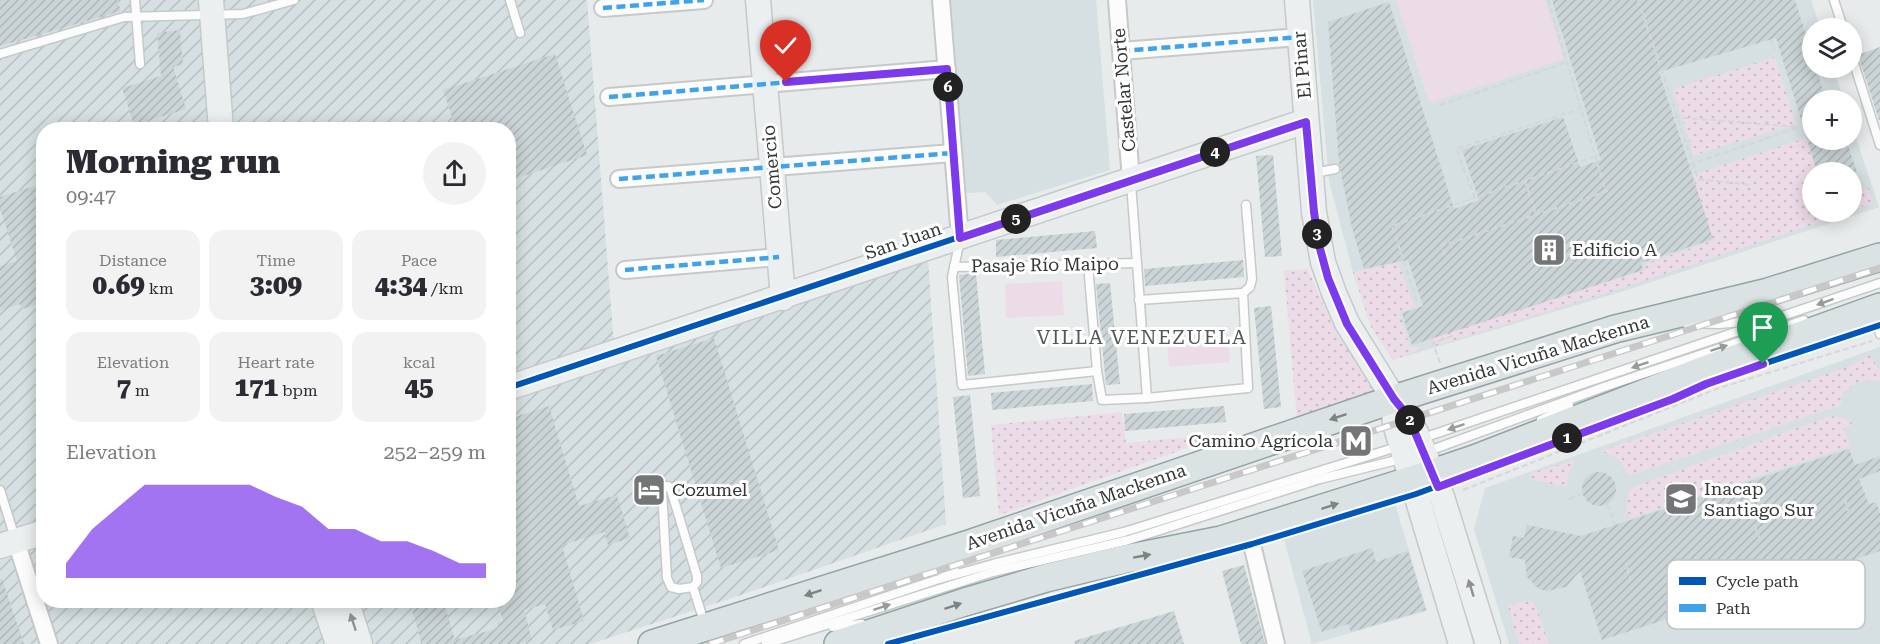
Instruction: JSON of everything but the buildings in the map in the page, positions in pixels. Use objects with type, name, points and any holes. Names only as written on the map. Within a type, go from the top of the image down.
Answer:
[{"type":"main road","name":"Avenida Vicuña Mackenna","points":[[652,644],[972,543],[1394,399],[1641,322],[1768,292],[1880,257]]},
{"type":"main road","points":[[838,644],[911,627],[1001,591],[1079,569],[1221,540],[1249,532],[1416,458],[1474,459],[1699,372],[1878,322]]},
{"type":"street","points":[[603,8],[704,0]]},
{"type":"street","name":"Comercio","points":[[758,0],[783,298]]},
{"type":"street","points":[[941,0],[960,238]]},
{"type":"street","name":"Castelar Norte","points":[[1117,0],[1131,180]]},
{"type":"street","name":"El Pinar","points":[[1300,2],[1300,37],[1316,230],[1328,278],[1347,324],[1394,399]]},
{"type":"street","points":[[211,7],[220,122]]},
{"type":"street","points":[[1121,51],[1300,37]]},
{"type":"street","points":[[609,97],[947,69]]},
{"type":"street","name":"San Juan","points":[[516,385],[1306,122]]},
{"type":"street","points":[[620,179],[953,153]]},
{"type":"street","points":[[625,270],[779,257]]},
{"type":"street","points":[[1394,399],[1394,417],[1416,458],[1488,644]]},
{"type":"street","points":[[1416,458],[1461,644]]},
{"type":"street","points":[[1249,532],[1276,644]]},
{"type":"street","points":[[36,534],[8,543],[49,644]]},
{"type":"street","points":[[326,608],[338,644]]},
{"type":"street","points":[[349,608],[360,644]]},
{"type":"lane","points":[[135,0],[140,64]]},
{"type":"lane","points":[[0,54],[124,17],[136,18],[211,7],[243,14],[294,0]]},
{"type":"lane","points":[[510,0],[520,33]]},
{"type":"lane","points":[[1834,0],[1840,18]]},
{"type":"lane","points":[[1859,78],[1880,145]]},
{"type":"lane","points":[[1311,174],[1335,169]]},
{"type":"lane","points":[[1131,180],[1147,398]]},
{"type":"lane","points":[[1139,300],[1244,293],[1250,287],[1252,279],[1246,205]]},
{"type":"lane","points":[[960,238],[952,277],[962,385],[1097,371]]},
{"type":"lane","name":"Pasaje Río Maipo","points":[[954,267],[1136,263]]},
{"type":"lane","points":[[1088,264],[1097,371],[1102,400],[1248,388],[1244,293]]},
{"type":"lane","points":[[766,644],[993,572],[1129,540],[1320,479],[1416,458],[1778,319],[1880,283]]},
{"type":"lane","points":[[744,644],[964,572],[1416,458],[1604,387],[1817,316]]},
{"type":"lane","points":[[1641,322],[1719,324],[1778,319]]},
{"type":"lane","points":[[1535,423],[1604,387]]},
{"type":"lane","points":[[1474,459],[1525,429]]},
{"type":"lane","points":[[664,486],[668,486],[670,490],[697,576],[697,582],[693,586],[679,589],[671,587],[667,578],[662,491],[664,486]]},
{"type":"lane","points":[[0,490],[8,543]]},
{"type":"lane","points":[[889,569],[964,572]]},
{"type":"lane","points":[[693,586],[706,627]]},
{"type":"lane","points":[[812,630],[911,627]]},
{"type":"path","points":[[1548,0],[1606,192]]},
{"type":"path","points":[[1638,0],[1691,164],[1698,179],[1752,185]]},
{"type":"path","points":[[1771,39],[1774,50]]},
{"type":"path","points":[[1440,105],[1568,62]]},
{"type":"path","points":[[1474,198],[1456,149],[1581,109]]},
{"type":"path","points":[[1675,116],[1799,127],[1691,164]]},
{"type":"path","points":[[1590,144],[1596,142]]},
{"type":"path","points":[[1417,301],[1392,226],[1594,157]]},
{"type":"path","points":[[1525,181],[1536,215]]},
{"type":"path","points":[[1445,255],[1442,246],[1611,190]]},
{"type":"path","points":[[1463,490],[1878,322]]},
{"type":"path","points":[[1439,360],[1433,343],[1452,336],[1451,332]]},
{"type":"path","points":[[1650,407],[1689,391]]},
{"type":"path","points":[[1569,499],[1583,493]]},
{"type":"path","points":[[1845,499],[1848,511]]},
{"type":"path","points":[[1607,504],[1615,524]]},
{"type":"path","points":[[1755,527],[1760,539]]},
{"type":"path","points":[[1627,567],[1631,581]]},
{"type":"shaded area","points":[[0,0],[587,0],[615,358],[928,259],[946,524],[590,644],[0,644]]},
{"type":"shaded area","points":[[951,0],[1096,0],[1110,170],[997,205],[985,192],[966,193]]},
{"type":"shaded area","points":[[1313,0],[1811,0],[1817,18],[1802,18],[1802,78],[1836,78],[1841,90],[1802,90],[1802,150],[1860,150],[1879,207],[1862,213],[1862,162],[1802,162],[1802,222],[1833,222],[1627,290],[1393,360],[1371,327],[1353,272],[1329,181]]},
{"type":"shaded area","points":[[1396,0],[1545,0],[1564,59],[1429,103]]},
{"type":"shaded area","points":[[1775,57],[1796,124],[1694,155],[1673,89]]},
{"type":"shaded area","points":[[1802,139],[1802,150],[1810,150],[1814,162],[1802,162],[1802,222],[1820,222],[1613,291],[1435,346],[1432,338],[1646,269],[1645,264],[1712,241],[1693,175]]},
{"type":"shaded area","points":[[1869,188],[1873,203],[1862,207],[1862,190]]},
{"type":"shaded area","points":[[1398,262],[1414,307],[1399,312],[1410,347],[1418,346],[1420,350],[1393,360],[1371,327],[1353,272]]},
{"type":"shaded area","points":[[1308,269],[1340,336],[1381,396],[1297,421],[1284,271]]},
{"type":"shaded area","points":[[1062,281],[1064,315],[1006,318],[1005,284]]},
{"type":"shaded area","points":[[1227,326],[1230,362],[1169,367],[1166,331]]},
{"type":"shaded area","name":"Inacap Santiago Sur","points":[[1880,347],[1880,644],[1509,644],[1474,529],[1485,488]]},
{"type":"shaded area","points":[[1870,355],[1880,371],[1880,382],[1868,380],[1853,385],[1841,397],[1842,405],[1629,476],[1619,459],[1601,451],[1851,366]]},
{"type":"shaded area","points":[[1122,412],[1126,443],[1229,433],[999,515],[991,425]]},
{"type":"shaded area","points":[[1831,416],[1844,418],[1853,424],[1844,428],[1850,446],[1631,518],[1627,510],[1631,488]]},
{"type":"shaded area","points":[[1575,460],[1569,472],[1566,487],[1531,479],[1531,473]]},
{"type":"shaded area","points":[[1395,504],[1427,611],[1312,644],[1284,539]]},
{"type":"shaded area","points":[[1530,600],[1535,604],[1549,644],[1519,644],[1508,606]]},
{"type":"railway","points":[[710,644],[1880,268]]},
{"type":"marked path","points":[[603,8],[704,0]]},
{"type":"marked path","points":[[1121,51],[1300,37]]},
{"type":"marked path","points":[[609,97],[947,69]]},
{"type":"marked path","points":[[619,179],[953,153]]},
{"type":"marked path","points":[[625,270],[779,257]]},
{"type":"cycle path","points":[[516,385],[1306,121]]},
{"type":"cycle path","points":[[888,644],[1252,544],[1416,494],[1673,399],[1706,383],[1880,325]]},
{"type":"place","name":"Edificio A","points":[[1549,250]]},
{"type":"place","name":"Camino Agrícola","points":[[1356,441]]},
{"type":"place","name":"Cozumel","points":[[649,490]]},
{"type":"place","name":"Inacap Santiago Sur","points":[[1681,499]]},
{"type":"district","name":"VILLA VENEZUELA","points":[[1142,337]]},
{"type":"route","points":[[786,82],[947,69],[960,238],[1306,122],[1314,212],[1319,245],[1328,278],[1347,324],[1394,399],[1408,416],[1438,487],[1763,364]]}]
